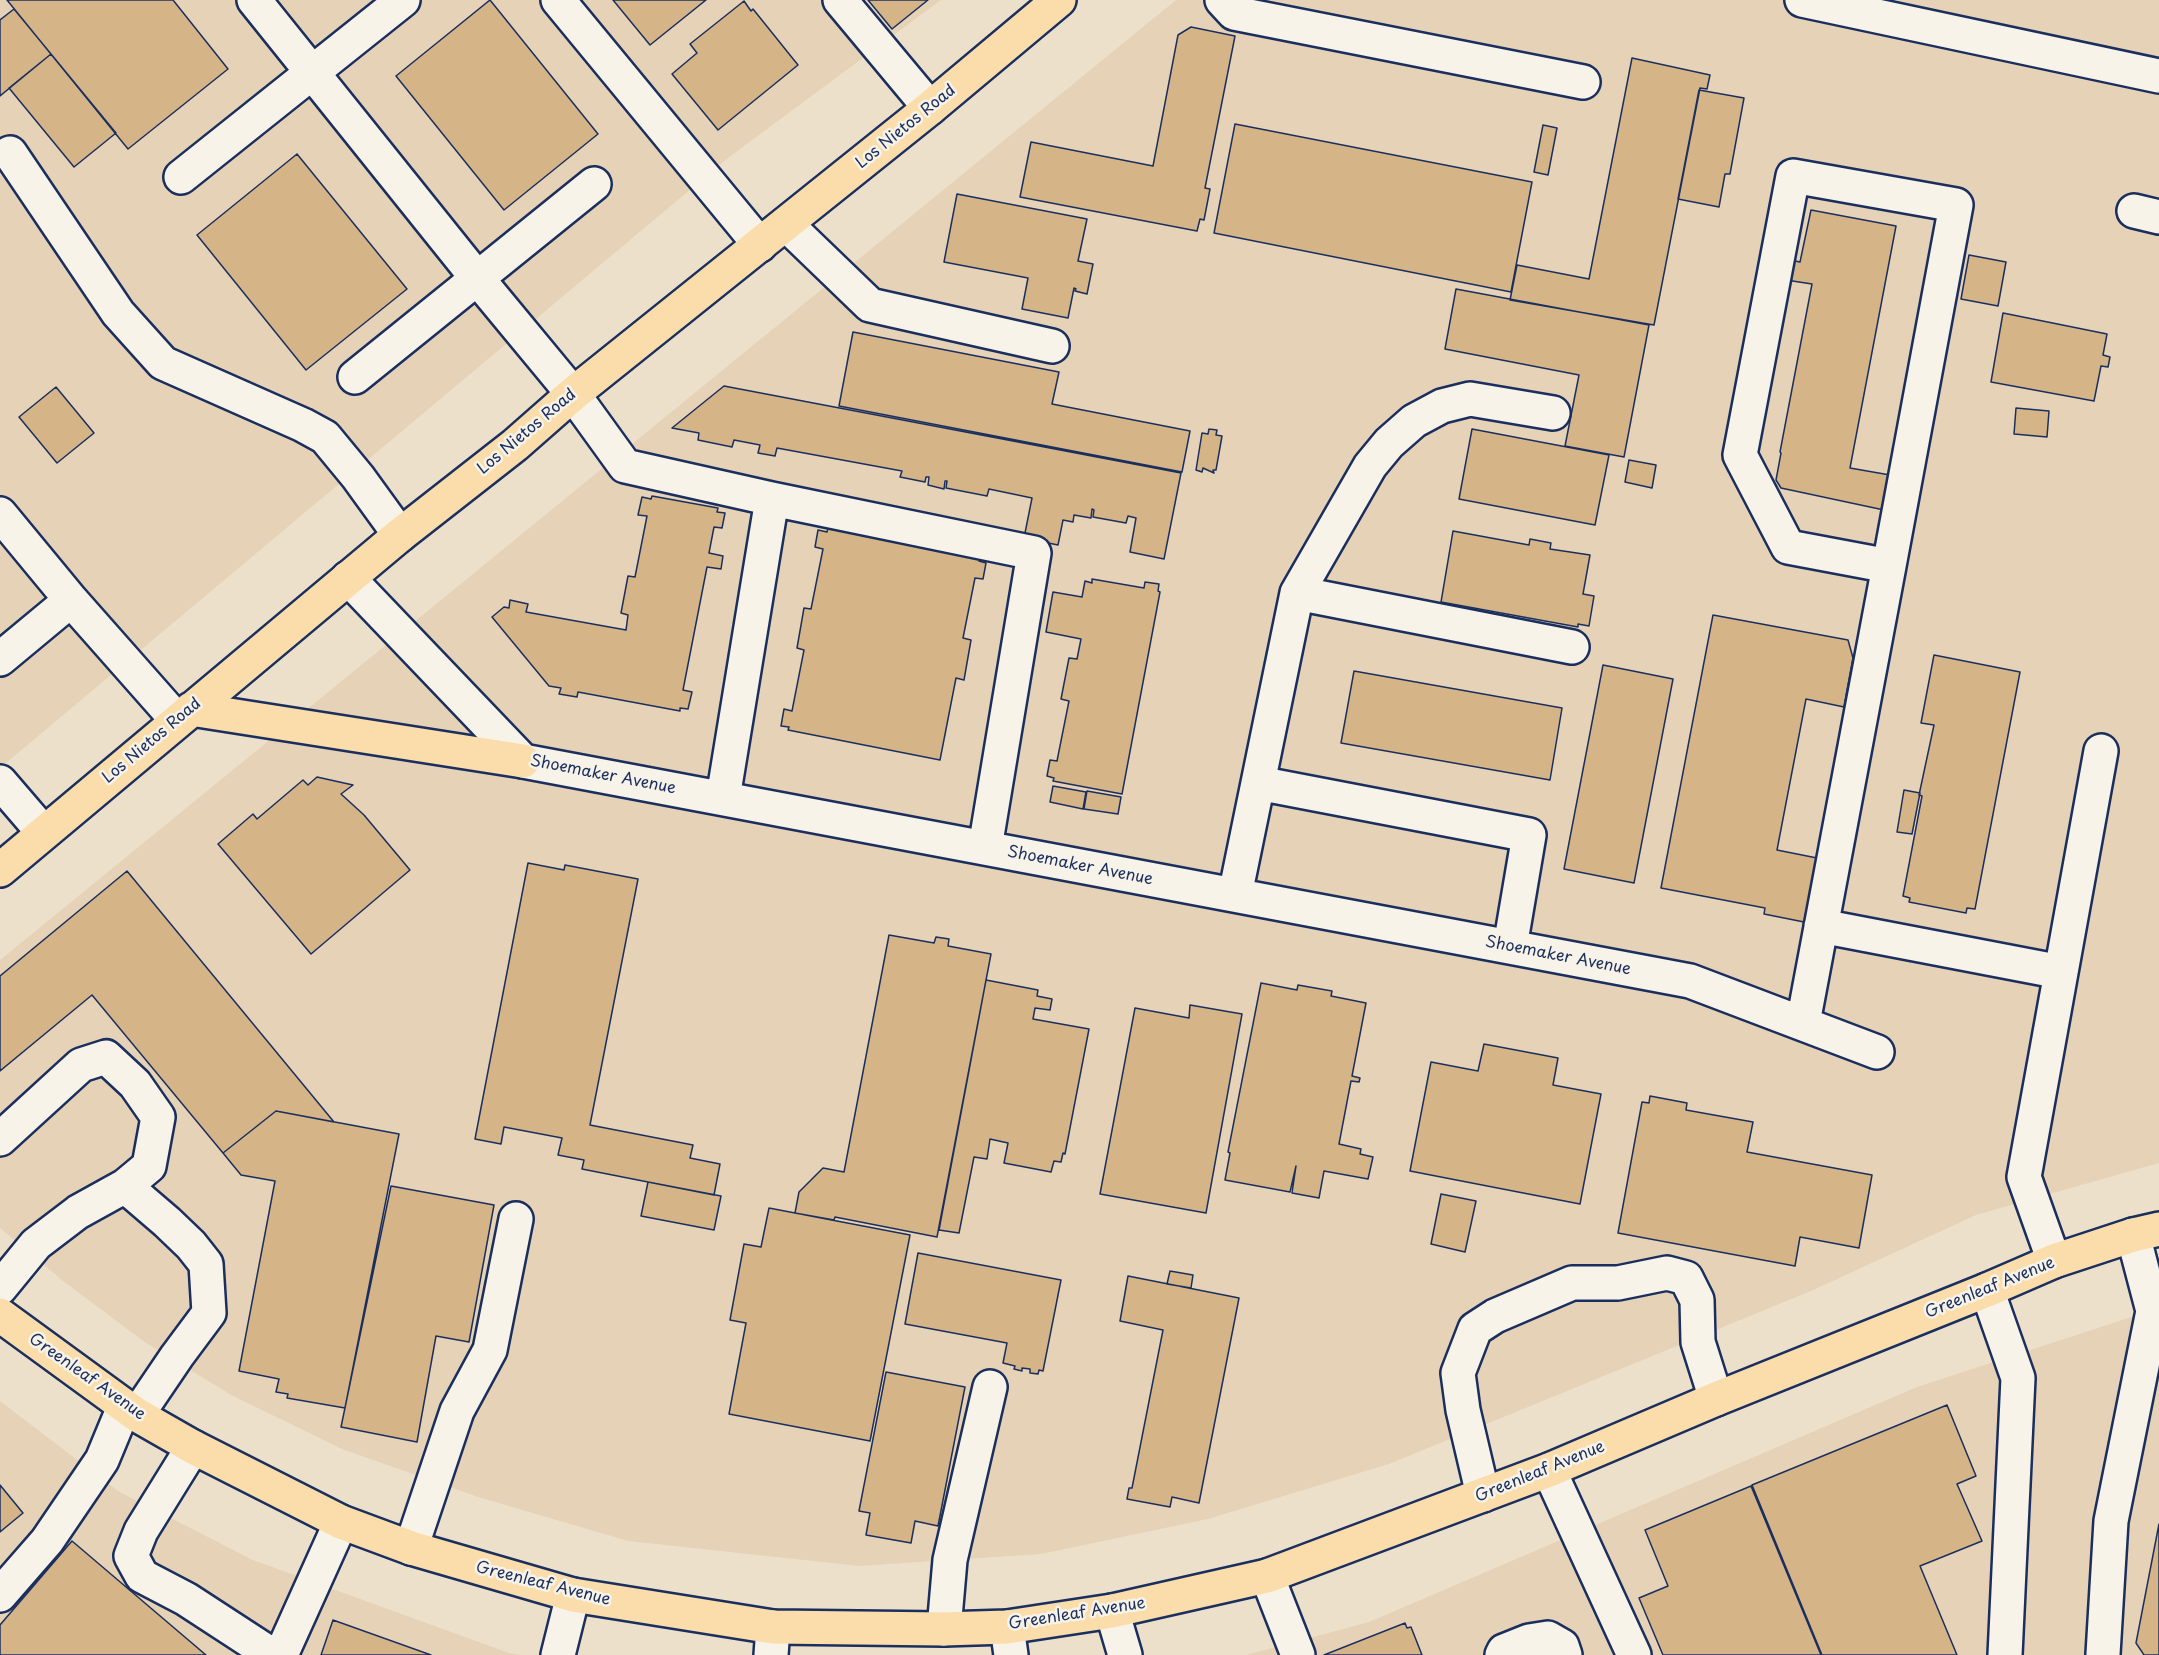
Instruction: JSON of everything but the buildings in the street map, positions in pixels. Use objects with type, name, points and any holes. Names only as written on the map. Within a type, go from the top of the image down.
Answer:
[{"type":"main road","name":"Los Nietos Road","points":[[0,870],[400,535],[515,445],[573,394],[930,108],[1059,0]]},
{"type":"main road","points":[[184,715],[523,761]]},
{"type":"main road","name":"Greenleaf Avenue","points":[[0,1315],[130,1411],[193,1447],[341,1522],[411,1548],[573,1595],[772,1641],[944,1629],[1009,1641],[1112,1611],[1267,1576],[1549,1470],[2054,1261],[2146,1232]]},
{"type":"street","points":[[254,0],[573,394],[625,466],[1034,553],[985,848]]},
{"type":"street","points":[[181,177],[403,0]]},
{"type":"street","points":[[558,0],[760,245]]},
{"type":"street","points":[[840,0],[930,108]]},
{"type":"street","points":[[1222,0],[1234,13],[1583,82]]},
{"type":"street","points":[[1802,0],[2159,76]]},
{"type":"street","points":[[10,153],[118,313],[163,363],[325,437],[358,477],[400,535]]},
{"type":"street","points":[[1803,1023],[1889,566],[1956,205],[1793,176],[1740,455],[1788,547],[1889,566]]},
{"type":"street","points":[[355,377],[594,184]]},
{"type":"street","points":[[786,224],[870,305],[1052,346]]},
{"type":"street","points":[[1235,896],[1298,593],[1370,466],[1389,442],[1414,421],[1442,406],[1470,399],[1553,414]]},
{"type":"street","points":[[723,798],[772,499]]},
{"type":"street","points":[[0,514],[71,600],[184,715]]},
{"type":"street","name":"Shoemaker Avenue","points":[[348,578],[523,761],[1690,981],[1877,1052]]},
{"type":"street","points":[[1298,593],[1572,647]]},
{"type":"street","points":[[0,659],[71,600]]},
{"type":"street","points":[[2054,1261],[2024,1177],[2101,751]]},
{"type":"street","points":[[0,782],[43,832]]},
{"type":"street","points":[[1258,783],[1529,835],[1509,947]]},
{"type":"street","points":[[1821,926],[2061,972]]},
{"type":"street","points":[[0,1139],[81,1065],[106,1057],[135,1084],[158,1117],[149,1166],[125,1186],[78,1212],[36,1244],[0,1287]]},
{"type":"street","points":[[0,1594],[46,1540],[102,1460],[130,1411],[177,1356],[209,1313],[206,1263],[191,1245],[125,1186]]},
{"type":"street","points":[[411,1548],[457,1411],[490,1350],[516,1219]]},
{"type":"street","points":[[2103,1654],[2111,1521],[2153,1311],[2146,1232]]},
{"type":"street","points":[[1483,1495],[1463,1410],[1458,1373],[1475,1329],[1496,1316],[1572,1283],[1618,1282],[1667,1273],[1686,1278],[1697,1300],[1698,1342],[1716,1399]]},
{"type":"street","points":[[1987,1290],[2018,1378],[2005,1655]]},
{"type":"street","points":[[944,1629],[950,1560],[990,1387]]},
{"type":"street","points":[[193,1447],[141,1530],[131,1556],[142,1576],[186,1599],[272,1655]]},
{"type":"street","points":[[1549,1470],[1634,1655]]},
{"type":"street","points":[[281,1655],[341,1522]]},
{"type":"street","points":[[1267,1576],[1298,1655]]},
{"type":"street","points":[[558,1655],[573,1595]]},
{"type":"street","points":[[1112,1611],[1125,1655]]},
{"type":"street","points":[[1502,1655],[1504,1651],[1529,1641],[1548,1638],[1562,1646],[1565,1655]]},
{"type":"shaded area","points":[[0,0],[941,0],[728,158],[0,768]]},
{"type":"shaded area","points":[[1176,0],[2159,0],[2159,1163],[1976,1215],[1811,1291],[1389,1464],[1208,1519],[1041,1554],[859,1566],[628,1541],[478,1497],[342,1449],[231,1395],[146,1343],[63,1281],[0,1228],[0,960]]},
{"type":"shaded area","points":[[2159,1308],[2159,1655],[1246,1655],[1369,1622],[1917,1387]]},
{"type":"shaded area","points":[[0,1401],[118,1491],[253,1560],[509,1653],[520,1655],[0,1655]]}]
